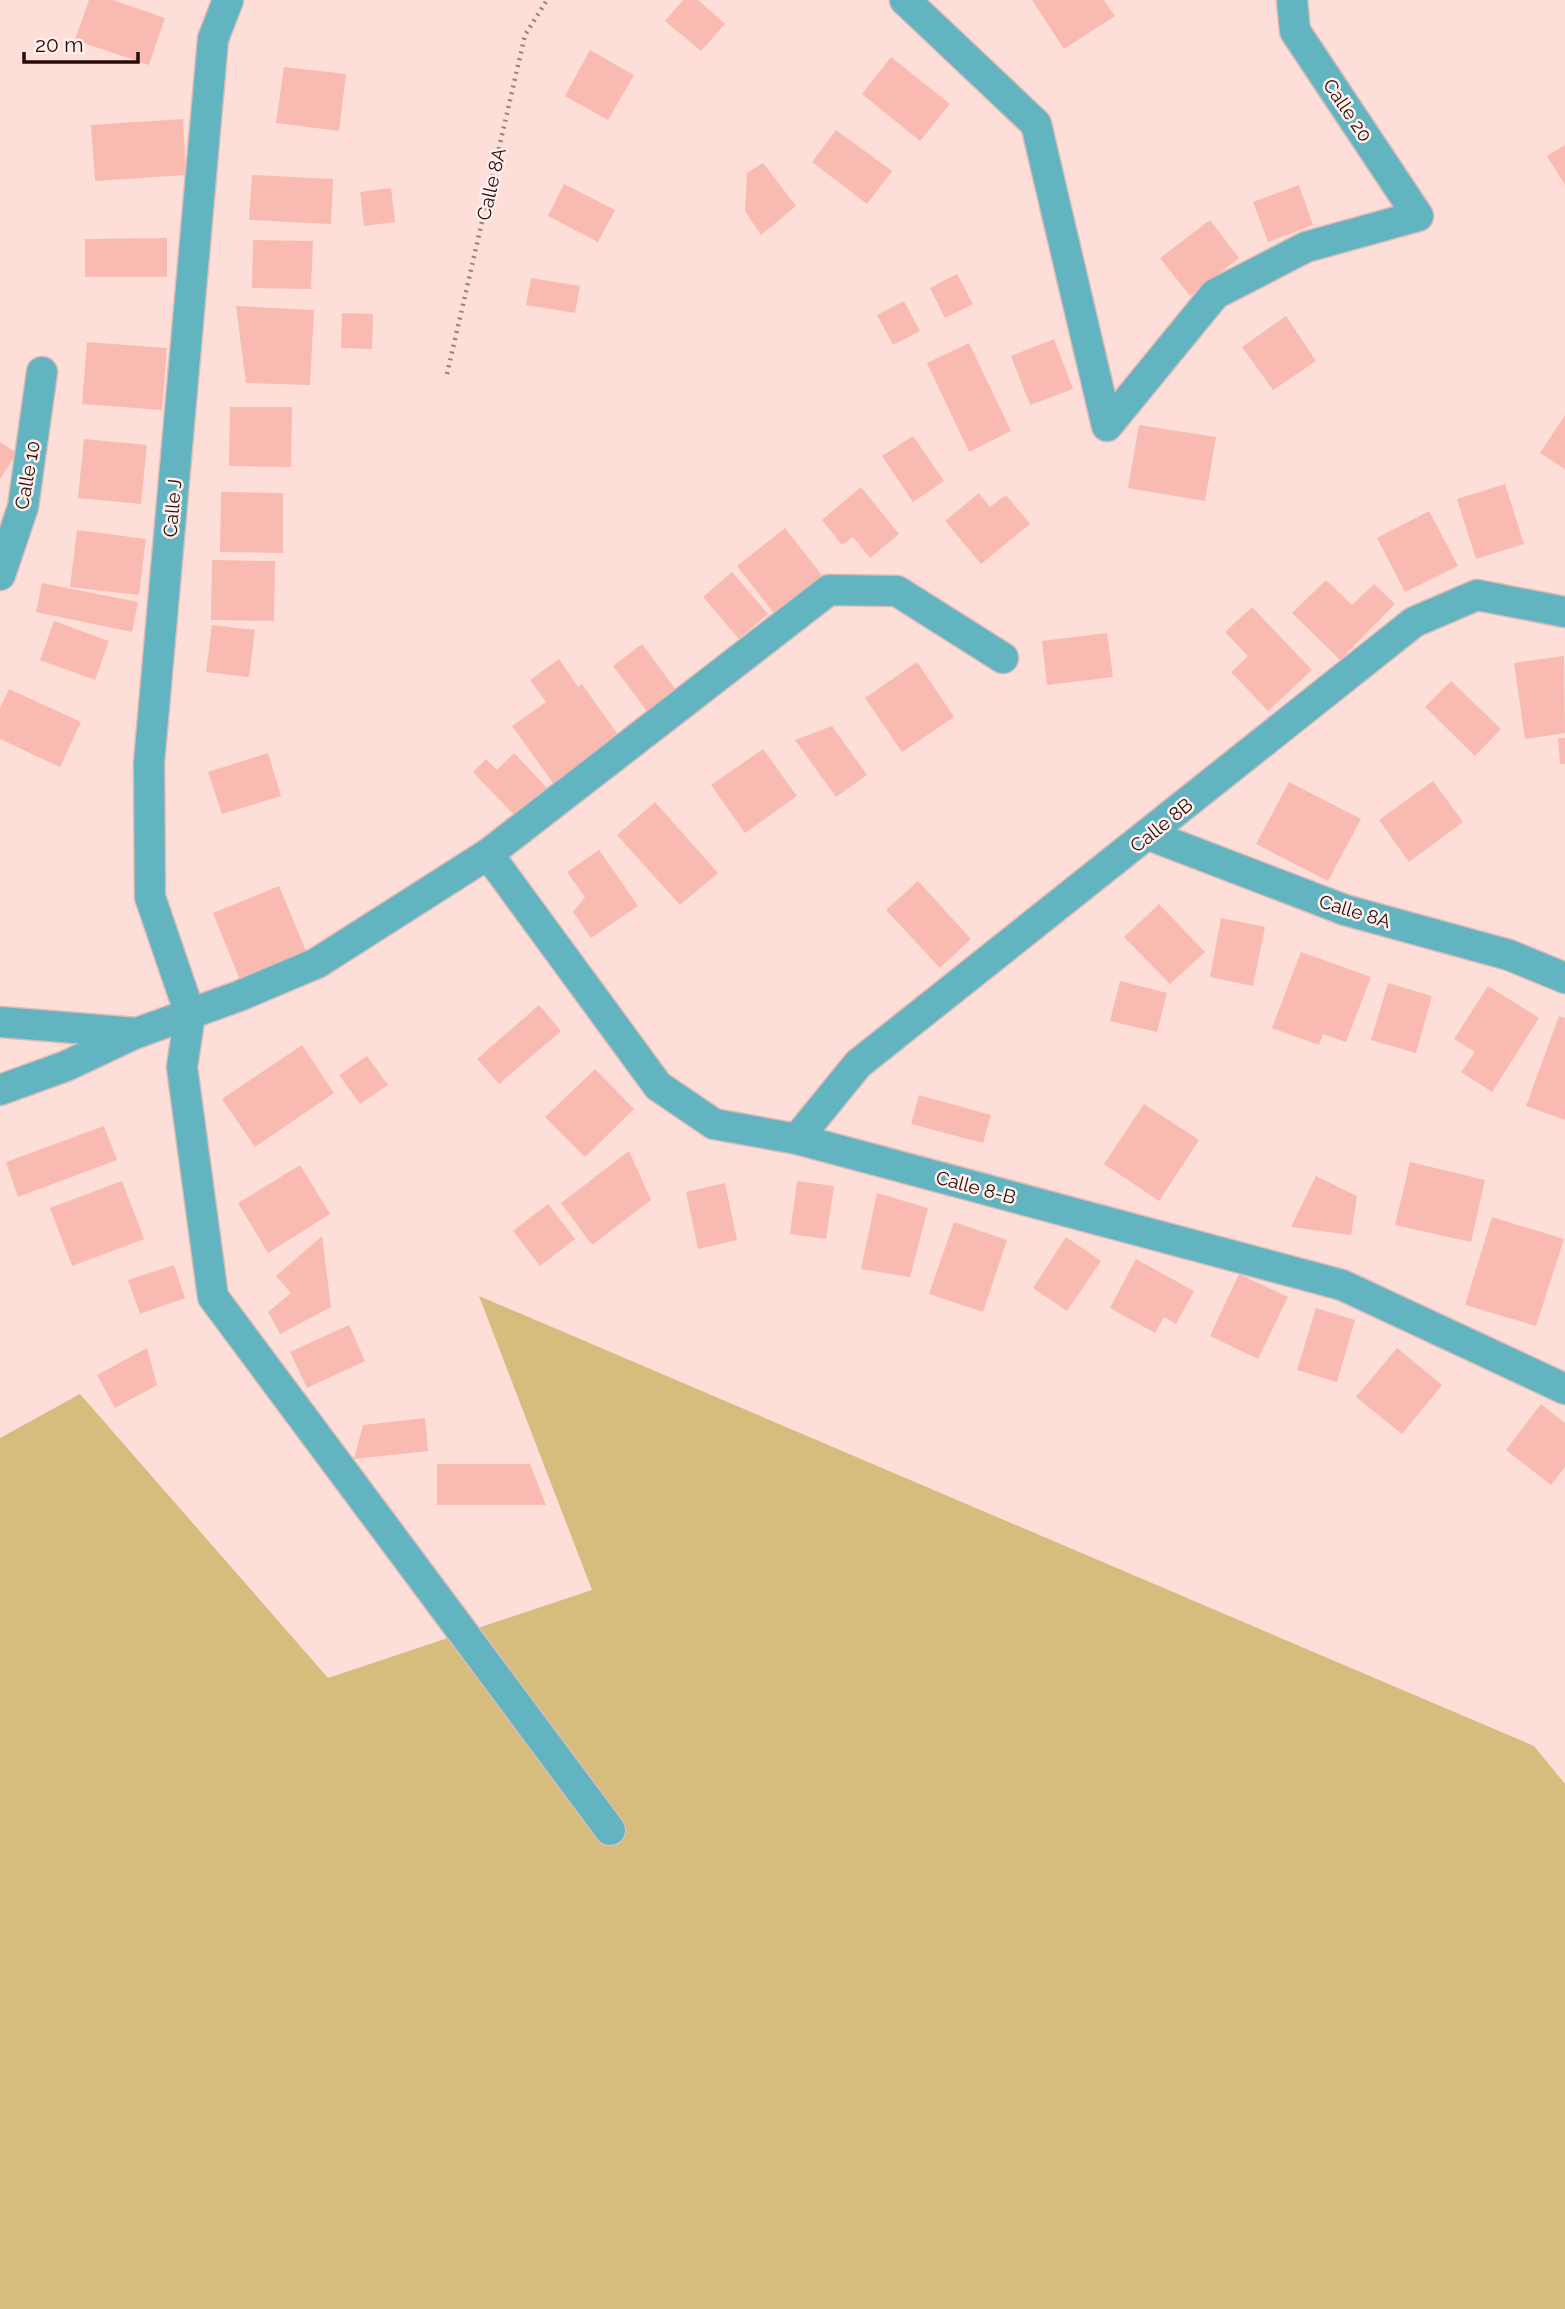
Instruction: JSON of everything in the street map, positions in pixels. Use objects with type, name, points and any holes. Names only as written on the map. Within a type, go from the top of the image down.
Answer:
[{"type":"street","name":"Calle J","points":[[190,1014],[150,897],[149,763],[213,39],[228,0]]},
{"type":"street","name":"Calle 20","points":[[905,0],[1036,124],[1107,426],[1215,294],[1306,247],[1418,216],[1295,31],[1292,0]]},
{"type":"street","name":"Calle 10","points":[[0,575],[23,507],[43,372]]},
{"type":"street","points":[[0,1090],[66,1066],[137,1033],[317,963],[488,854],[829,590],[897,591],[1003,658]]},
{"type":"street","name":"Calle 8B","points":[[797,1139],[858,1064],[1414,622],[1477,595],[1565,612]]},
{"type":"street","name":"Calle 8A","points":[[1149,835],[1345,911],[1509,955],[1565,978]]},
{"type":"street","name":"Calle 8-B","points":[[488,854],[658,1086],[714,1124],[797,1139],[1342,1285],[1565,1389]]},
{"type":"street","points":[[190,1014],[182,1067],[213,1297],[610,1830]]},
{"type":"street","points":[[0,1022],[137,1033]]},
{"type":"path","name":"Calle 8A","points":[[447,374],[525,35],[547,0]]},
{"type":"shaded area","points":[[479,1296],[1534,1746],[1565,1784],[1565,2309],[0,2309],[0,1438],[80,1394],[328,1678],[592,1590]]},
{"type":"building","points":[[89,0],[113,0],[165,18],[149,65],[75,40]]},
{"type":"building","points":[[683,0],[698,0],[725,24],[701,51],[665,21]]},
{"type":"building","points":[[1032,0],[1104,0],[1115,16],[1064,49]]},
{"type":"building","points":[[590,50],[634,75],[608,120],[565,96]]},
{"type":"building","points":[[891,57],[950,104],[920,141],[862,94]]},
{"type":"building","points":[[284,67],[346,74],[339,131],[276,123]]},
{"type":"building","points":[[183,119],[186,175],[95,181],[91,125]]},
{"type":"building","points":[[836,130],[892,171],[867,204],[812,162]]},
{"type":"building","points":[[1565,145],[1565,185],[1547,156]]},
{"type":"building","points":[[763,163],[796,206],[761,235],[745,211],[747,173]]},
{"type":"building","points":[[252,175],[333,179],[331,224],[249,220]]},
{"type":"building","points":[[564,184],[615,210],[598,242],[548,216]]},
{"type":"building","points":[[1299,185],[1313,225],[1268,242],[1253,202]]},
{"type":"building","points":[[391,188],[395,222],[364,226],[360,192]]},
{"type":"building","points":[[1210,220],[1239,258],[1190,296],[1160,258]]},
{"type":"building","points":[[167,238],[167,277],[85,277],[85,239]]},
{"type":"building","points":[[253,240],[313,241],[311,289],[252,288]]},
{"type":"building","points":[[957,274],[973,304],[945,318],[930,288]]},
{"type":"building","points":[[531,278],[580,286],[575,313],[526,305]]},
{"type":"building","points":[[904,301],[920,331],[893,345],[877,315]]},
{"type":"building","points":[[236,306],[314,310],[310,385],[246,383]]},
{"type":"building","points":[[342,313],[373,314],[372,349],[341,348]]},
{"type":"building","points":[[1286,316],[1316,361],[1273,390],[1242,347]]},
{"type":"building","points":[[1054,339],[1073,389],[1030,405],[1011,356]]},
{"type":"building","points":[[87,342],[167,348],[162,410],[82,404]]},
{"type":"building","points":[[969,343],[1011,431],[969,452],[927,363]]},
{"type":"building","points":[[230,407],[292,407],[291,467],[229,466]]},
{"type":"building","points":[[1565,415],[1565,469],[1540,453]]},
{"type":"building","points":[[1139,425],[1216,437],[1205,501],[1128,488]]},
{"type":"building","points":[[913,436],[944,481],[913,502],[882,456]]},
{"type":"building","points":[[84,439],[147,445],[141,504],[78,498]]},
{"type":"building","points":[[0,442],[17,453],[0,479]]},
{"type":"building","points":[[1505,484],[1524,544],[1476,559],[1457,499]]},
{"type":"building","points":[[861,487],[899,534],[870,558],[853,537],[842,545],[822,520]]},
{"type":"building","points":[[221,492],[283,493],[283,553],[220,552]]},
{"type":"building","points":[[979,493],[990,507],[1006,495],[1030,524],[981,564],[945,521]]},
{"type":"building","points":[[1429,511],[1458,566],[1405,592],[1377,538]]},
{"type":"building","points":[[785,528],[828,583],[780,621],[737,566]]},
{"type":"building","points":[[77,530],[146,539],[139,595],[70,587]]},
{"type":"building","points":[[212,560],[275,561],[274,621],[211,620]]},
{"type":"building","points":[[732,572],[768,614],[739,639],[703,597]]},
{"type":"building","points":[[1326,580],[1352,605],[1374,584],[1395,604],[1340,660],[1292,613]]},
{"type":"building","points":[[42,583],[138,602],[132,632],[36,612]]},
{"type":"building","points":[[1252,607],[1312,670],[1268,711],[1231,672],[1248,656],[1225,632]]},
{"type":"building","points":[[54,621],[109,641],[95,680],[40,660]]},
{"type":"building","points":[[212,625],[255,630],[249,677],[206,672]]},
{"type":"building","points":[[1107,633],[1113,677],[1047,685],[1042,641]]},
{"type":"building","points":[[642,644],[679,694],[650,715],[613,666]]},
{"type":"building","points":[[1564,656],[1565,733],[1525,739],[1514,663]]},
{"type":"building","points":[[559,659],[578,687],[582,684],[619,736],[553,783],[512,726],[546,702],[530,680]]},
{"type":"building","points":[[917,662],[954,717],[902,752],[865,698]]},
{"type":"building","points":[[1451,681],[1501,729],[1475,756],[1425,707]]},
{"type":"building","points":[[9,689],[81,722],[60,767],[0,739],[0,708]]},
{"type":"building","points":[[832,726],[867,775],[836,797],[795,740]]},
{"type":"building","points":[[1558,738],[1565,738],[1565,764],[1560,764]]},
{"type":"building","points":[[763,749],[797,796],[745,833],[711,785]]},
{"type":"building","points":[[268,753],[281,796],[222,814],[208,772]]},
{"type":"building","points":[[514,753],[549,790],[518,819],[473,772],[486,759],[497,770]]},
{"type":"building","points":[[1433,781],[1463,822],[1409,862],[1379,820]]},
{"type":"building","points":[[1289,782],[1361,819],[1328,881],[1256,844]]},
{"type":"building","points":[[655,802],[718,873],[680,905],[617,835]]},
{"type":"building","points":[[599,850],[638,906],[591,938],[573,912],[585,897],[567,872]]},
{"type":"building","points":[[918,881],[971,939],[940,968],[886,910]]},
{"type":"building","points":[[279,886],[307,953],[240,980],[213,913]]},
{"type":"building","points":[[1159,904],[1205,952],[1170,984],[1124,937]]},
{"type":"building","points":[[1221,918],[1265,927],[1253,986],[1210,977]]},
{"type":"building","points":[[1301,952],[1371,977],[1346,1042],[1323,1034],[1319,1045],[1272,1028]]},
{"type":"building","points":[[1120,981],[1167,993],[1157,1032],[1110,1021]]},
{"type":"building","points":[[1388,983],[1432,996],[1416,1053],[1371,1040]]},
{"type":"building","points":[[1488,986],[1539,1018],[1492,1092],[1461,1072],[1475,1052],[1454,1039]]},
{"type":"building","points":[[539,1005],[561,1031],[499,1084],[477,1059]]},
{"type":"building","points":[[1559,1016],[1565,1018],[1565,1120],[1526,1106]]},
{"type":"building","points":[[302,1045],[334,1093],[255,1147],[222,1099]]},
{"type":"building","points":[[367,1056],[388,1085],[360,1104],[339,1075]]},
{"type":"building","points":[[595,1069],[634,1109],[585,1157],[545,1117]]},
{"type":"building","points":[[919,1095],[991,1115],[983,1143],[911,1124]]},
{"type":"building","points":[[1144,1104],[1199,1140],[1159,1201],[1104,1164]]},
{"type":"building","points":[[104,1126],[117,1160],[18,1197],[6,1162]]},
{"type":"building","points":[[629,1151],[651,1200],[592,1245],[561,1203]]},
{"type":"building","points":[[1410,1162],[1485,1180],[1471,1242],[1395,1225]]},
{"type":"building","points":[[300,1165],[330,1214],[268,1253],[238,1203]]},
{"type":"building","points":[[1316,1176],[1357,1196],[1351,1235],[1291,1227]]},
{"type":"building","points":[[122,1181],[144,1239],[72,1266],[50,1208]]},
{"type":"building","points":[[797,1181],[834,1186],[826,1239],[790,1234]]},
{"type":"building","points":[[725,1183],[737,1240],[698,1249],[686,1192]]},
{"type":"building","points":[[877,1193],[928,1208],[910,1277],[861,1269]]},
{"type":"building","points":[[548,1204],[575,1239],[540,1266],[513,1231]]},
{"type":"building","points":[[1492,1217],[1564,1239],[1536,1326],[1465,1305]]},
{"type":"building","points":[[954,1222],[1007,1240],[983,1312],[929,1294]]},
{"type":"building","points":[[322,1236],[331,1307],[280,1334],[268,1312],[291,1293],[276,1276]]},
{"type":"building","points":[[1066,1237],[1101,1261],[1067,1311],[1033,1288]]},
{"type":"building","points":[[1136,1259],[1194,1291],[1176,1324],[1164,1317],[1155,1333],[1110,1308]]},
{"type":"building","points":[[174,1265],[185,1298],[140,1314],[128,1280]]},
{"type":"building","points":[[1239,1274],[1288,1297],[1258,1359],[1210,1336]]},
{"type":"building","points":[[1316,1308],[1355,1320],[1337,1382],[1297,1370]]},
{"type":"building","points":[[349,1325],[365,1361],[307,1388],[290,1352]]},
{"type":"building","points":[[147,1348],[157,1385],[115,1408],[97,1375]]},
{"type":"building","points":[[1397,1348],[1442,1385],[1402,1434],[1356,1397]]},
{"type":"building","points":[[1541,1404],[1565,1423],[1565,1467],[1551,1485],[1506,1450]]},
{"type":"building","points":[[425,1418],[428,1451],[354,1459],[363,1425]]},
{"type":"building","points":[[437,1464],[530,1464],[546,1505],[437,1505]]}]
